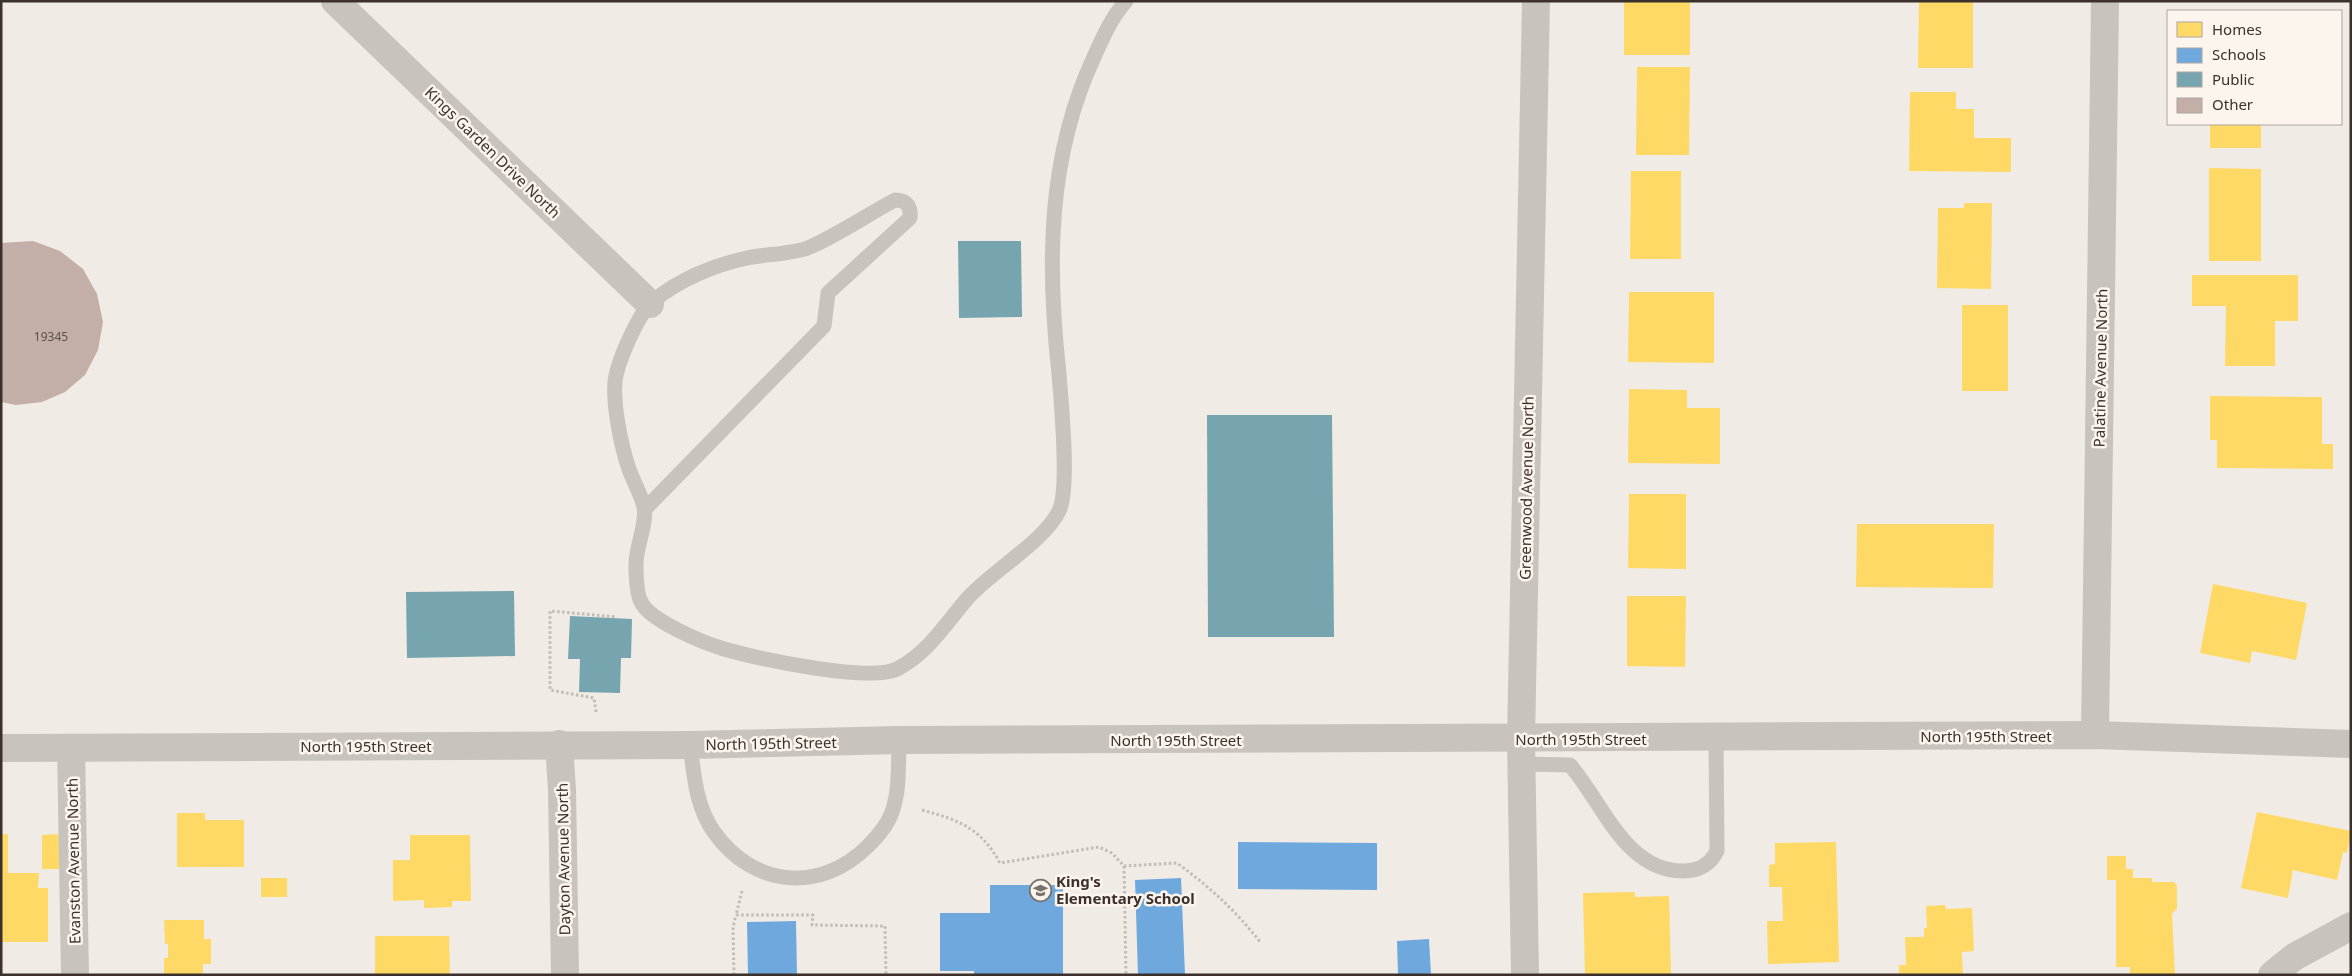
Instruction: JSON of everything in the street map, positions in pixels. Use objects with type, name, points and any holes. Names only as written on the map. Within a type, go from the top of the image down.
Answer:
[{"type":"street","name":"Kings Garden Drive North","points":[[335,1],[650,304]]},
{"type":"street","name":"Greenwood Avenue North","points":[[1525,975],[1520,752],[1536,1]]},
{"type":"street","name":"Palatine Avenue North","points":[[2095,735],[2105,1]]},
{"type":"street","name":"North 195th Street","points":[[1,748],[559,744],[690,745],[899,740],[1520,752],[1716,738],[2095,735],[2351,744]]},
{"type":"street","name":"Dayton Avenue North","points":[[559,744],[562,790],[565,975]]},
{"type":"street","name":"Evanston Avenue North","points":[[71,748],[75,975]]},
{"type":"street","points":[[2272,975],[2294,956],[2351,926]]},
{"type":"lane","points":[[645,509],[824,326],[828,293],[910,218],[911,212],[907,204],[895,200],[806,249],[742,259],[718,267],[693,276],[650,304],[621,355],[615,383],[616,411],[628,466],[645,509],[636,561],[640,601],[652,614],[681,633],[759,658],[832,670],[869,673],[895,671],[937,638],[968,597],[1044,531],[1060,509],[1064,486],[1062,403],[1054,328],[1052,254],[1058,170],[1078,90],[1114,14],[1126,1]]},
{"type":"lane","points":[[1520,752],[1570,765],[1629,846],[1651,865],[1671,871],[1689,871],[1702,868],[1712,860],[1717,851],[1716,738]]},
{"type":"lane","points":[[690,745],[699,801],[713,830],[725,846],[748,864],[764,872],[784,878],[815,877],[831,872],[853,859],[872,842],[886,825],[895,802],[899,740]]},
{"type":"path","points":[[597,714],[594,698],[550,690],[550,611],[665,621]]},
{"type":"path","points":[[895,802],[954,819],[970,827],[985,840],[1000,864],[1099,847],[1112,853],[1124,866],[1126,975]]},
{"type":"path","points":[[1124,866],[1177,863],[1214,890],[1261,943]]},
{"type":"path","points":[[734,975],[733,927],[748,864]]},
{"type":"path","points":[[736,915],[813,915],[812,925],[885,926],[886,975]]},
{"type":"building: Homes","points":[[1624,1],[1690,1],[1690,55],[1624,55]]},
{"type":"building: Homes","points":[[1919,1],[1973,1],[1973,68],[1918,68]]},
{"type":"building: Homes","points":[[1637,67],[1690,67],[1689,155],[1636,155]]},
{"type":"building: Homes","points":[[1910,92],[1956,92],[1956,109],[1974,109],[1974,138],[2011,138],[2011,172],[1909,171]]},
{"type":"building: Homes","points":[[2210,125],[2261,125],[2261,148],[2210,148]]},
{"type":"building: Homes","points":[[2209,168],[2261,169],[2261,261],[2209,261]]},
{"type":"building: Homes","points":[[1631,171],[1681,171],[1681,259],[1630,259]]},
{"type":"building: Homes","points":[[1964,203],[1992,203],[1991,289],[1937,288],[1938,208],[1964,208]]},
{"type":"building: Homes","points":[[2192,275],[2298,275],[2298,321],[2275,321],[2275,366],[2225,366],[2226,306],[2192,306]]},
{"type":"building: Homes","points":[[1629,292],[1714,292],[1714,363],[1628,362]]},
{"type":"building: Homes","points":[[1962,305],[2008,305],[2008,391],[1962,391]]},
{"type":"building: Homes","points":[[1629,389],[1687,390],[1687,408],[1720,408],[1720,464],[1628,463]]},
{"type":"building: Homes","points":[[2210,396],[2322,397],[2322,444],[2333,444],[2333,469],[2217,468],[2217,440],[2210,440]]},
{"type":"building: Homes","points":[[1629,494],[1686,494],[1686,569],[1628,568]]},
{"type":"building: Homes","points":[[1857,524],[1994,524],[1993,588],[1856,587]]},
{"type":"building: Homes","points":[[2213,584],[2307,603],[2296,660],[2252,651],[2250,663],[2200,653]]},
{"type":"building: Homes","points":[[1627,596],[1686,596],[1685,667],[1627,666]]},
{"type":"building: Homes","points":[[2257,812],[2351,831],[2347,853],[2343,852],[2337,880],[2293,870],[2288,898],[2241,888]]},
{"type":"building: Homes","points":[[177,813],[205,813],[205,820],[244,820],[244,867],[177,867]]},
{"type":"building: Homes","points":[[1,834],[8,834],[8,873],[39,873],[38,888],[48,888],[48,942],[2,942]]},
{"type":"building: Homes","points":[[60,834],[60,869],[42,869],[42,835]]},
{"type":"building: Homes","points":[[410,835],[470,835],[471,901],[452,901],[452,907],[424,908],[424,900],[393,901],[393,860],[410,860]]},
{"type":"building: Homes","points":[[1836,842],[1839,962],[1768,964],[1767,921],[1783,921],[1782,887],[1769,887],[1769,865],[1775,864],[1775,843]]},
{"type":"building: Homes","points":[[2107,856],[2126,856],[2126,869],[2133,869],[2133,878],[2152,878],[2152,882],[2174,882],[2177,886],[2177,908],[2172,914],[2175,975],[2130,975],[2130,967],[2116,967],[2116,880],[2107,880]]},
{"type":"building: Homes","points":[[261,878],[287,878],[287,897],[261,897]]},
{"type":"building: Homes","points":[[1635,892],[1635,897],[1669,896],[1671,975],[1585,975],[1583,893]]},
{"type":"building: Homes","points":[[1945,905],[1946,909],[1972,908],[1974,951],[1962,952],[1963,975],[1899,975],[1899,965],[1906,965],[1905,937],[1924,937],[1924,928],[1927,928],[1926,906]]},
{"type":"building: Homes","points":[[164,920],[204,920],[204,939],[211,939],[211,964],[203,964],[203,975],[164,975],[164,958],[168,958],[168,944],[165,944]]},
{"type":"building: Homes","points":[[375,936],[449,936],[450,975],[375,975]]},
{"type":"building: Schools","points":[[1238,842],[1377,843],[1377,890],[1238,889]]},
{"type":"building: Schools","points":[[1181,878],[1185,975],[1138,975],[1135,880]]},
{"type":"building: Schools","points":[[990,885],[1063,885],[1063,975],[974,975],[974,971],[940,971],[940,913],[990,913]]},
{"type":"building: Schools","points":[[796,921],[797,975],[748,975],[747,922]]},
{"type":"building: Schools","points":[[1429,939],[1431,975],[1398,975],[1397,941]]},
{"type":"building: Public","points":[[958,241],[1021,241],[1022,317],[959,318]]},
{"type":"building: Public","points":[[1207,415],[1332,415],[1334,637],[1208,637]]},
{"type":"building: Public","points":[[514,591],[515,656],[407,658],[406,592]]},
{"type":"building: Public","points":[[570,616],[632,619],[631,658],[621,658],[620,693],[579,692],[580,659],[568,659]]},
{"type":"building: Other","points":[[33,241],[60,251],[83,269],[97,294],[103,322],[98,350],[85,375],[65,392],[42,402],[16,405],[1,402],[1,243]]},
{"type":"place","name":"King's Elementary School","points":[[1040,890]]}]
